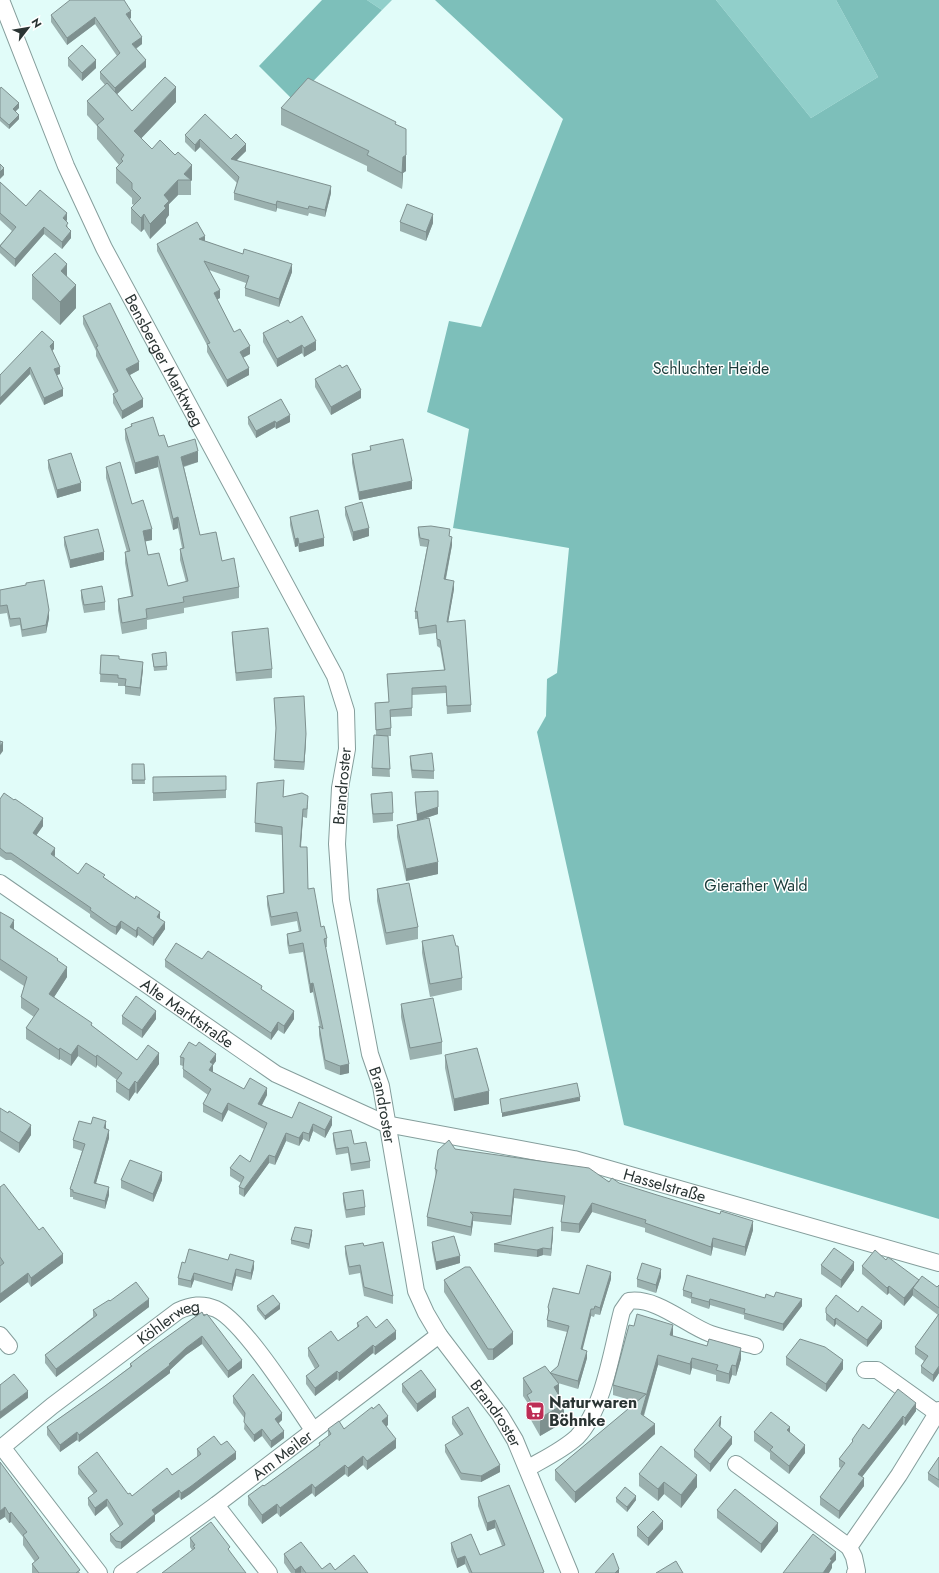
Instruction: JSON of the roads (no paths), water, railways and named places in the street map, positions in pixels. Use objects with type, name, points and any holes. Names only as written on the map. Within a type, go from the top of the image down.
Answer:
[{"type":"street","name":"Bensberger Marktweg","points":[[1,0],[66,166],[104,248],[152,341],[335,676],[346,711]]},
{"type":"street","name":"Brandroster","points":[[346,711],[347,749],[340,788],[338,844],[340,900],[370,1054],[381,1086],[386,1124],[416,1291],[439,1335],[500,1415],[515,1440],[528,1468],[570,1573]]},
{"type":"street","name":"Alte Marktstraße","points":[[0,883],[276,1074],[386,1124]]},
{"type":"street","name":"Hasselstraße","points":[[386,1124],[574,1159],[939,1263]]},
{"type":"street","points":[[528,1468],[561,1449],[576,1437],[592,1417],[600,1396],[622,1311],[629,1301],[637,1300],[677,1314],[710,1334],[755,1346]]},
{"type":"street","name":"Köhlerweg","points":[[99,1573],[1,1448],[52,1406],[178,1311],[189,1306],[202,1305],[217,1309],[234,1322],[273,1373],[313,1430]]},
{"type":"street","name":"Am Meiler","points":[[122,1573],[216,1505],[439,1335]]},
{"type":"street","points":[[849,1547],[899,1475],[938,1412],[877,1370],[865,1370]]},
{"type":"street","points":[[736,1464],[849,1547],[854,1557],[857,1571],[855,1573]]},
{"type":"street","points":[[216,1505],[269,1573]]},
{"type":"place","name":"Naturwaren Böhnke","points":[[535,1411]]},
{"type":"park label","name":"Schluchter Heide","points":[[711,368]]},
{"type":"park label","name":"Gierather Wald","points":[[756,885]]}]
